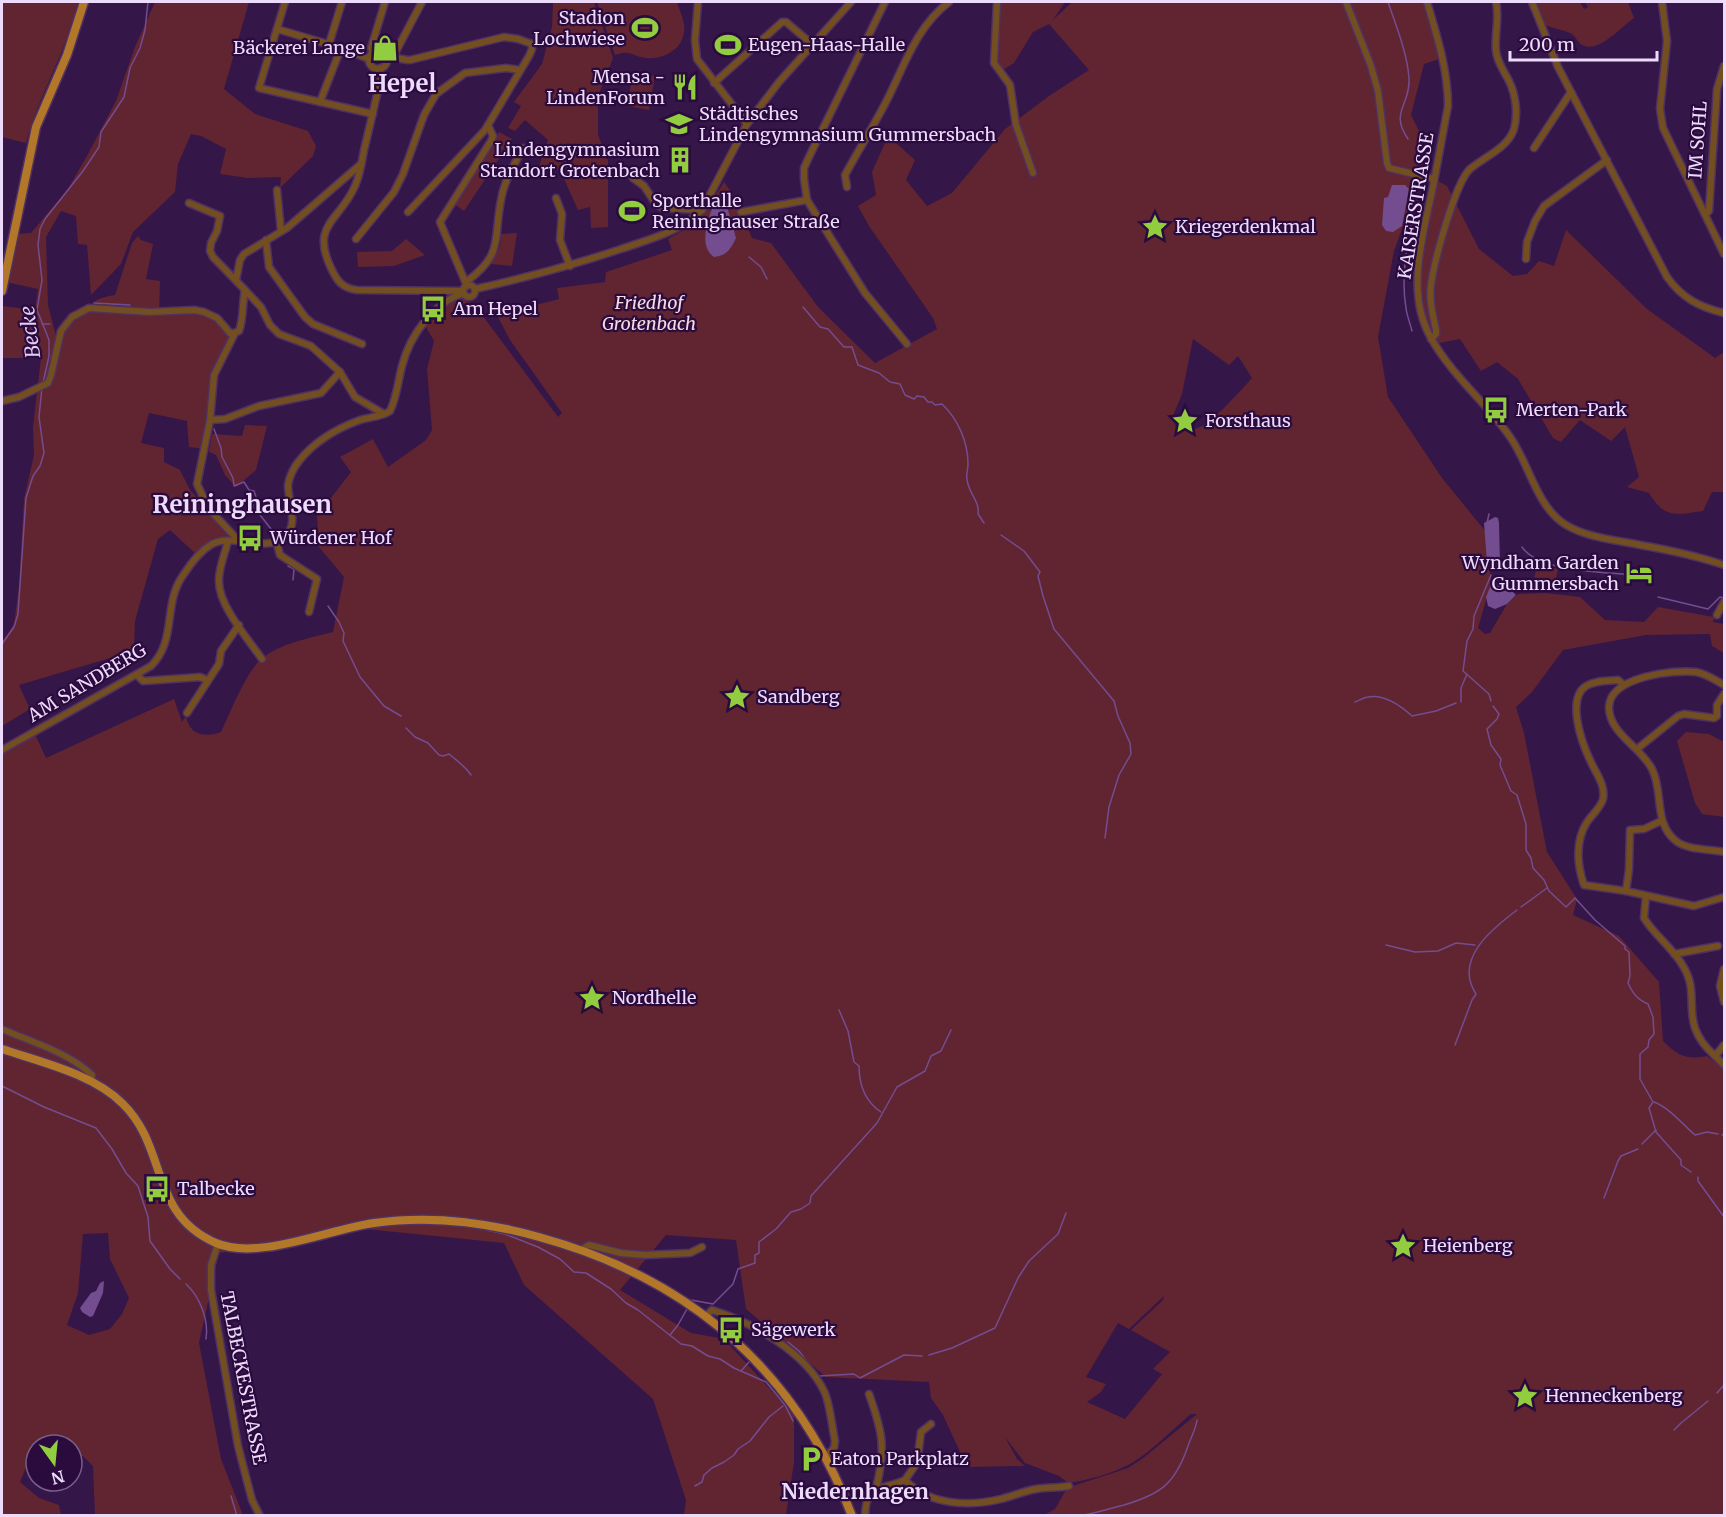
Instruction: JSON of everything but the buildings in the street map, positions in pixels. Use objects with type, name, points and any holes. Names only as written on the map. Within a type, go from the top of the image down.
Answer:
[{"type":"main road","points":[[2,291],[36,127],[67,55],[84,2]]},
{"type":"main road","points":[[2,1049],[64,1070],[91,1082],[123,1103],[135,1117],[148,1139],[168,1198],[180,1217],[198,1233],[218,1244],[234,1248],[262,1248],[374,1223],[420,1219],[471,1223],[506,1229],[582,1249],[644,1276],[706,1316],[740,1344],[780,1387],[815,1436],[852,1515]]},
{"type":"street","points":[[285,2],[259,88],[373,114]]},
{"type":"street","points":[[328,44],[342,2]]},
{"type":"street","points":[[385,2],[371,48],[372,66],[380,68],[384,66],[422,2]]},
{"type":"street","points":[[698,2],[696,56],[702,68],[747,124]]},
{"type":"street","points":[[475,289],[570,266],[676,230],[693,219],[702,210],[747,124],[779,82],[851,2]]},
{"type":"street","points":[[885,2],[808,157],[804,168],[804,179],[807,200],[865,293],[907,344]]},
{"type":"street","points":[[847,187],[845,175],[872,130],[911,50],[928,21],[949,2]]},
{"type":"street","points":[[998,2],[994,63],[1010,85],[1016,125],[1033,173]]},
{"type":"street","points":[[1346,2],[1378,91],[1389,168],[1434,179]]},
{"type":"street","name":"KAISERSTRASSE","points":[[1427,2],[1446,73],[1448,106],[1420,258],[1418,296],[1422,322],[1431,339],[1462,379],[1509,434],[1545,502],[1557,519],[1579,531],[1689,554],[1725,565]]},
{"type":"street","points":[[1431,339],[1436,334],[1431,286],[1437,258],[1461,181],[1469,170],[1503,144],[1513,131],[1517,110],[1510,83],[1496,51],[1499,15],[1496,2]]},
{"type":"street","points":[[1532,2],[1558,67],[1658,261],[1676,290],[1686,299],[1725,313]]},
{"type":"street","points":[[1662,2],[1667,41],[1660,109],[1663,128],[1725,254]]},
{"type":"street","points":[[714,83],[782,22],[786,22],[812,44]]},
{"type":"street","points":[[277,28],[371,56],[382,52],[389,58],[400,60],[410,60],[504,38],[518,39],[532,44],[532,49],[488,125],[408,212]]},
{"type":"street","points":[[320,102],[341,48]]},
{"type":"street","name":"IM SOHL","points":[[1705,214],[1709,211],[1717,89],[1725,66]]},
{"type":"street","points":[[380,68],[381,78],[356,186],[327,226],[324,236],[324,254],[337,280],[347,289],[465,288],[491,259],[497,242],[501,198],[509,175],[523,148]]},
{"type":"street","points":[[356,239],[394,192],[424,116],[436,94],[465,73],[520,70]]},
{"type":"street","points":[[1534,148],[1571,92]]},
{"type":"street","points":[[475,289],[472,297],[466,296],[440,222],[491,141],[493,136],[488,125]]},
{"type":"street","points":[[1526,259],[1527,242],[1544,206],[1607,160]]},
{"type":"street","points":[[236,280],[240,260],[244,254],[287,228],[361,164]]},
{"type":"street","points":[[633,178],[644,186],[656,204],[663,208],[702,210]]},
{"type":"street","points":[[277,190],[281,231]]},
{"type":"street","points":[[556,198],[562,214],[560,240],[570,266]]},
{"type":"street","points":[[741,212],[807,200]]},
{"type":"street","points":[[189,203],[220,216],[210,251],[213,257],[261,307],[270,325],[279,334],[311,346],[340,372],[355,397],[385,414]]},
{"type":"street","points":[[266,240],[269,267],[304,317],[313,324],[362,344]]},
{"type":"street","points":[[309,612],[317,579],[280,555],[276,541],[284,537],[292,524],[288,486],[298,461],[318,443],[341,428],[390,411],[402,364],[422,324],[445,302],[465,288],[471,285],[475,289]]},
{"type":"street","points":[[238,540],[209,509],[197,484],[210,420],[214,375],[244,318],[245,290]]},
{"type":"street","points":[[2,401],[19,397],[43,385],[51,375],[61,331],[72,317],[89,308],[150,312],[194,310],[217,318],[231,334],[234,334]]},
{"type":"street","points":[[210,420],[225,419],[259,406],[321,393],[340,372]]},
{"type":"street","name":"AM SANDBERG","points":[[2,750],[151,666],[160,657],[167,640],[171,598],[182,576],[197,556],[213,543],[238,540],[263,543],[276,541]]},
{"type":"street","points":[[228,541],[219,580],[220,591],[238,625],[262,659]]},
{"type":"street","points":[[1717,615],[1725,602]]},
{"type":"street","points":[[187,713],[219,663],[221,651],[238,625]]},
{"type":"street","points":[[1725,685],[1706,675],[1683,672],[1651,675],[1624,685],[1615,691],[1610,699],[1609,709],[1615,728],[1651,766],[1657,781],[1661,821],[1666,830],[1677,842],[1684,845],[1725,852]]},
{"type":"street","points":[[137,675],[143,681],[200,677],[207,680]]},
{"type":"street","points":[[1624,685],[1618,680],[1592,684],[1581,691],[1576,703],[1576,713],[1589,759],[1603,787],[1603,800],[1580,837],[1578,862],[1584,885],[1626,891],[1694,906],[1725,897]]},
{"type":"street","points":[[1637,749],[1678,716],[1684,714],[1714,718],[1717,716],[1718,705],[1725,694]]},
{"type":"street","points":[[1626,891],[1630,830],[1644,829],[1661,821]]},
{"type":"street","points":[[1646,896],[1644,918],[1683,966],[1688,977],[1694,1028],[1703,1045],[1725,1065]]},
{"type":"street","points":[[1674,954],[1718,946]]},
{"type":"street","points":[[1725,969],[1720,986],[1725,1002]]},
{"type":"street","points":[[2,1029],[79,1064],[92,1075],[91,1082]]},
{"type":"street","points":[[1715,1056],[1725,1045]]},
{"type":"street","name":"TALBECKESTRASSE","points":[[218,1244],[211,1265],[211,1290],[238,1446],[252,1500],[261,1515]]},
{"type":"street","points":[[582,1249],[589,1245],[621,1253],[645,1255],[690,1253],[702,1247]]},
{"type":"street","points":[[706,1316],[712,1310],[777,1340],[812,1373],[825,1392],[835,1441],[834,1448],[826,1457]]},
{"type":"street","points":[[869,1394],[879,1420],[882,1440],[882,1459],[876,1489]]},
{"type":"street","points":[[865,1515],[867,1497],[876,1489],[905,1480],[919,1458],[921,1432],[931,1424]]},
{"type":"street","points":[[905,1480],[920,1493],[945,1501],[969,1503],[1000,1499],[1035,1489],[1069,1486]]},
{"type":"green space","points":[[2,2],[78,2],[67,38],[38,107],[26,143],[2,137]]},
{"type":"green space","points":[[155,2],[249,2],[224,89],[255,114],[308,131],[316,146],[313,156],[280,188],[281,177],[248,178],[220,174],[226,149],[201,136],[191,134],[178,164],[175,192],[133,232],[121,264],[91,295],[87,245],[78,244],[76,216],[61,211],[46,237],[48,305],[56,336],[47,381],[38,384],[41,358],[2,358],[2,306],[35,310],[38,289],[6,282],[17,234],[31,233],[68,189],[116,101],[135,47]]},
{"type":"green space","points":[[552,2],[594,2],[613,58],[598,96],[598,135],[608,161],[608,227],[591,228],[590,207],[578,210],[560,170],[538,169],[548,140],[525,120],[515,131],[508,128],[521,106],[514,102],[542,64],[552,27]]},
{"type":"green space","name":"Stadion Lochwiese","points":[[597,2],[677,2],[684,25],[682,39],[674,50],[661,57],[647,58],[629,53],[615,55]]},
{"type":"green space","name":"Friedhof Grotenbach","points":[[1001,2],[1065,2],[1053,20],[1072,2],[1431,2],[1445,57],[1424,64],[1411,115],[1430,152],[1394,251],[1378,337],[1388,397],[1442,478],[1486,532],[1487,565],[1491,583],[1478,628],[1485,634],[1490,633],[1507,604],[1518,594],[1545,593],[1580,597],[1605,620],[1644,622],[1658,607],[1714,617],[1713,622],[1724,624],[1724,653],[1712,646],[1710,634],[1646,635],[1563,650],[1532,692],[1516,707],[1524,733],[1547,852],[1577,899],[1573,915],[1619,936],[1659,982],[1663,1041],[1683,1056],[1707,1056],[1724,1069],[1724,1515],[1044,1515],[1055,1509],[1067,1488],[1128,1468],[1197,1414],[1191,1414],[1130,1464],[1108,1474],[1084,1480],[1068,1483],[1059,1476],[1025,1463],[1005,1437],[1017,1459],[1025,1466],[967,1467],[943,1415],[931,1398],[929,1382],[826,1377],[746,1309],[736,1240],[666,1235],[620,1290],[691,1333],[724,1339],[794,1415],[794,1462],[786,1515],[684,1515],[686,1500],[653,1399],[524,1285],[504,1243],[366,1229],[219,1253],[199,1343],[221,1459],[243,1515],[95,1515],[93,1466],[84,1457],[84,1433],[24,1433],[24,1472],[20,1482],[24,1485],[24,1493],[33,1493],[39,1498],[59,1505],[61,1515],[2,1515],[2,753],[35,734],[46,758],[174,699],[182,722],[186,716],[194,731],[204,735],[221,732],[244,683],[262,658],[287,645],[333,632],[344,577],[319,547],[317,516],[351,472],[340,457],[373,439],[388,467],[426,440],[432,430],[427,369],[434,341],[425,325],[446,304],[459,298],[474,304],[558,417],[562,413],[510,340],[497,315],[559,299],[557,288],[605,282],[606,272],[672,250],[668,239],[699,221],[724,182],[734,196],[752,238],[771,243],[818,307],[875,363],[937,329],[933,318],[869,226],[858,206],[876,195],[872,172],[888,136],[915,160],[906,180],[927,206],[952,193],[1005,129],[1089,70],[1049,24],[1033,32],[1014,63],[1004,69],[998,65],[996,56]],"holes":[[[1193,339],[1229,365],[1238,356],[1252,378],[1209,421],[1195,429],[1176,427],[1172,418],[1182,394]],[[108,1233],[110,1259],[129,1298],[122,1314],[110,1329],[89,1335],[67,1325],[78,1293],[83,1234]],[[1164,1296],[1163,1300],[1131,1330],[1170,1352],[1153,1369],[1162,1374],[1125,1419],[1087,1402],[1101,1392],[1106,1384],[1086,1377],[1118,1323],[1129,1329]]]},
{"type":"green space","points":[[1534,2],[1580,2],[1584,9],[1588,7],[1585,2],[1628,2],[1634,18],[1602,43],[1588,47],[1581,44],[1572,34],[1545,25]]},
{"type":"green space","points":[[633,72],[655,76],[649,110],[627,106]]},
{"type":"green space","points":[[499,132],[512,139],[464,211],[454,204]]},
{"type":"green space","points":[[1434,179],[1447,186],[1479,249],[1513,276],[1527,274],[1539,261],[1554,266],[1566,230],[1647,309],[1715,358],[1724,352],[1724,492],[1712,492],[1703,511],[1685,514],[1672,513],[1660,507],[1649,493],[1627,487],[1639,477],[1625,427],[1611,441],[1580,420],[1561,442],[1553,438],[1518,379],[1497,362],[1481,371],[1460,339],[1439,343],[1431,339],[1418,296],[1418,280]]},
{"type":"green space","points":[[517,233],[512,266],[491,264],[500,246],[501,234]]},
{"type":"green space","points":[[138,236],[141,240],[153,244],[146,279],[160,281],[159,314],[191,313],[209,317],[216,321],[229,339],[214,375],[205,449],[189,447],[187,421],[149,413],[141,443],[164,448],[164,462],[180,470],[190,490],[223,525],[230,536],[214,540],[196,554],[170,530],[158,539],[135,621],[134,651],[19,685],[30,709],[2,726],[2,642],[14,624],[19,586],[24,499],[34,455],[33,428],[37,391],[51,381],[54,375],[59,346],[65,330],[94,302],[115,295],[132,243]]},
{"type":"green space","points":[[406,239],[425,255],[394,266],[358,267],[357,252],[392,251]]},
{"type":"green space","points":[[245,425],[267,426],[256,470],[236,487],[225,475],[216,455],[209,452],[212,434],[242,436]]},
{"type":"green space","points":[[1537,565],[1546,566],[1546,572],[1547,566],[1558,569],[1554,588],[1533,584]]},
{"type":"green space","points":[[1686,732],[1709,734],[1724,742],[1724,817],[1702,814],[1695,803],[1677,741]]},
{"type":"shaded area","points":[[1392,185],[1405,185],[1409,189],[1402,226],[1393,232],[1386,231],[1382,225],[1384,198],[1388,197]]},
{"type":"shaded area","points":[[720,199],[726,203],[736,238],[728,251],[714,257],[706,246],[705,238],[715,201]]},
{"type":"shaded area","points":[[1495,517],[1498,518],[1499,523],[1500,564],[1494,567],[1487,563],[1484,523]]},
{"type":"shaded area","points":[[1492,582],[1509,588],[1516,595],[1507,604],[1495,609],[1488,606],[1486,597]]},
{"type":"shaded area","points":[[104,1281],[103,1293],[93,1316],[90,1317],[80,1308]]},
{"type":"waterway","name":"Becke","points":[[43,383],[49,356],[49,340],[37,310],[42,280],[38,245],[40,229],[99,147],[101,132],[124,97],[130,68],[140,48],[145,30],[148,2]]},
{"type":"waterway","points":[[1388,2],[1408,68],[1409,87],[1400,115],[1400,122],[1408,139]]},
{"type":"waterway","points":[[1412,331],[1406,308],[1404,278],[1418,186]]},
{"type":"waterway","points":[[749,257],[761,267],[767,279]]},
{"type":"waterway","points":[[94,303],[130,305]]},
{"type":"waterway","points":[[803,307],[820,327],[828,329],[844,347],[852,347],[858,365],[879,373],[890,382],[900,384],[905,395],[914,399],[917,396],[924,397],[928,402],[935,405],[942,404],[948,410],[964,439],[968,456],[968,484],[977,505],[978,514],[984,523]]},
{"type":"waterway","name":"Becke","points":[[42,324],[50,324]]},
{"type":"waterway","name":"Becke","points":[[2,644],[14,627],[18,614],[26,498],[44,453],[39,417],[42,387]]},
{"type":"waterway","points":[[214,429],[234,486],[244,482],[249,490],[254,491],[257,500],[253,506],[275,534]]},
{"type":"waterway","points":[[1487,523],[1489,514]]},
{"type":"waterway","points":[[1001,535],[1024,551],[1040,572],[1038,576],[1054,629],[1114,701],[1130,743],[1131,754],[1119,775],[1109,807],[1105,838]]},
{"type":"waterway","points":[[1522,547],[1543,562],[1557,566],[1633,575]]},
{"type":"waterway","points":[[288,566],[294,569],[293,580]]},
{"type":"waterway","points":[[1491,575],[1474,616],[1473,629],[1467,641],[1463,671],[1489,694],[1491,701]]},
{"type":"waterway","points":[[1644,575],[1651,577]]},
{"type":"waterway","points":[[1658,597],[1708,609],[1720,597],[1723,598]]},
{"type":"waterway","points":[[328,606],[344,633],[343,641],[360,677],[384,706],[401,716]]},
{"type":"waterway","points":[[1461,702],[1461,688],[1467,674]]},
{"type":"waterway","points":[[1355,702],[1366,697],[1380,697],[1397,705],[1412,716],[1436,711],[1456,703]]},
{"type":"waterway","points":[[1493,706],[1499,714],[1487,729],[1491,745],[1501,759],[1500,765],[1511,791],[1517,795],[1526,824],[1526,850],[1533,868],[1544,880],[1549,891],[1566,907],[1575,898],[1629,952],[1628,983],[1636,996],[1648,1004],[1653,1017],[1654,1034],[1649,1040],[1648,1047],[1640,1054],[1640,1079],[1653,1102],[1649,1108],[1656,1132],[1681,1160],[1681,1165],[1691,1172]]},
{"type":"waterway","points":[[406,728],[415,737],[428,743],[439,755],[449,754],[471,775]]},
{"type":"waterway","points":[[1521,907],[1547,888]]},
{"type":"waterway","points":[[1455,1045],[1476,994],[1470,981],[1469,969],[1473,957],[1487,935],[1517,910]]},
{"type":"waterway","points":[[1386,945],[1415,952],[1438,951],[1456,943],[1475,945]]},
{"type":"waterway","points":[[839,1010],[848,1031],[854,1062],[859,1066],[864,1092],[881,1112]]},
{"type":"waterway","points":[[691,1300],[713,1304],[733,1284],[738,1269],[755,1263],[755,1255],[759,1253],[759,1242],[776,1229],[791,1212],[810,1203],[811,1196],[877,1123],[897,1087],[925,1071],[931,1056],[941,1051],[951,1030]]},
{"type":"waterway","name":"Talbecke","points":[[2,1086],[44,1107],[96,1128],[126,1173],[138,1186],[148,1217],[150,1241],[180,1279]]},
{"type":"waterway","points":[[1654,1102],[1671,1112],[1695,1135],[1707,1132],[1718,1134]]},
{"type":"waterway","points":[[1642,1144],[1656,1130]]},
{"type":"waterway","points":[[1604,1198],[1621,1156],[1638,1149]]},
{"type":"waterway","points":[[1698,1177],[1698,1181],[1724,1217]]},
{"type":"waterway","points":[[929,1355],[952,1348],[995,1328],[1018,1278],[1029,1261],[1058,1234],[1066,1213]]},
{"type":"waterway","points":[[486,1230],[505,1234],[538,1247],[560,1259],[574,1272],[586,1273],[611,1289],[681,1344],[692,1346],[708,1356],[720,1359],[766,1382],[785,1405],[793,1421]]},
{"type":"waterway","name":"Talbecke","points":[[186,1284],[202,1309],[206,1324],[206,1339]]},
{"type":"waterway","points":[[670,1335],[687,1309]]},
{"type":"waterway","points":[[788,1342],[799,1351],[810,1366]]},
{"type":"waterway","points":[[819,1376],[854,1374],[860,1378],[904,1355],[922,1356]]},
{"type":"waterway","points":[[741,1371],[749,1362]]},
{"type":"waterway","points":[[1717,1393],[1724,1385]]},
{"type":"waterway","points":[[1674,1430],[1708,1401]]},
{"type":"waterway","points":[[695,1486],[702,1482],[704,1475],[712,1468],[734,1455],[738,1449],[750,1441],[769,1417],[783,1406]]},
{"type":"waterway","points":[[1078,1516],[1137,1501],[1165,1486],[1178,1470],[1197,1420]]},
{"type":"waterway","name":"Talbecke","points":[[231,1496],[237,1516]]},
{"type":"place","name":"Stadion Lochwiese","points":[[645,28]]},
{"type":"place","name":"Eugen-Haas-Halle","points":[[728,45]]},
{"type":"place","name":"Bäckerei Lange","points":[[385,48]]},
{"type":"place","name":"Mensa - LindenForum","points":[[685,87]]},
{"type":"place","name":"Städtisches Lindengymnasium Gummersbach","points":[[679,124]]},
{"type":"place","name":"Lindengymnasium Standort Grotenbach","points":[[680,160]]},
{"type":"place","name":"Sporthalle Reininghauser Straße","points":[[632,211]]},
{"type":"place","name":"Kriegerdenkmal","points":[[1155,227]]},
{"type":"place","name":"Am Hepel","points":[[433,309]]},
{"type":"place","name":"Merten-Park","points":[[1496,410]]},
{"type":"place","name":"Forsthaus","points":[[1185,421]]},
{"type":"place","name":"Würdener Hof","points":[[250,538]]},
{"type":"place","name":"Wyndham Garden Gummersbach","points":[[1639,573]]},
{"type":"place","name":"Sandberg","points":[[737,697]]},
{"type":"place","name":"Nordhelle","points":[[592,998]]},
{"type":"place","name":"Talbecke","points":[[157,1189]]},
{"type":"place","name":"Heienberg","points":[[1403,1246]]},
{"type":"place","name":"Sägewerk","points":[[731,1330]]},
{"type":"place","name":"Henneckenberg","points":[[1525,1396]]},
{"type":"place","name":"Eaton Parkplatz","points":[[811,1459]]},
{"type":"district","name":"Hepel","points":[[402,84]]},
{"type":"district","name":"Reininghausen","points":[[242,505]]},
{"type":"district","name":"Niedernhagen","points":[[855,1492]]}]
